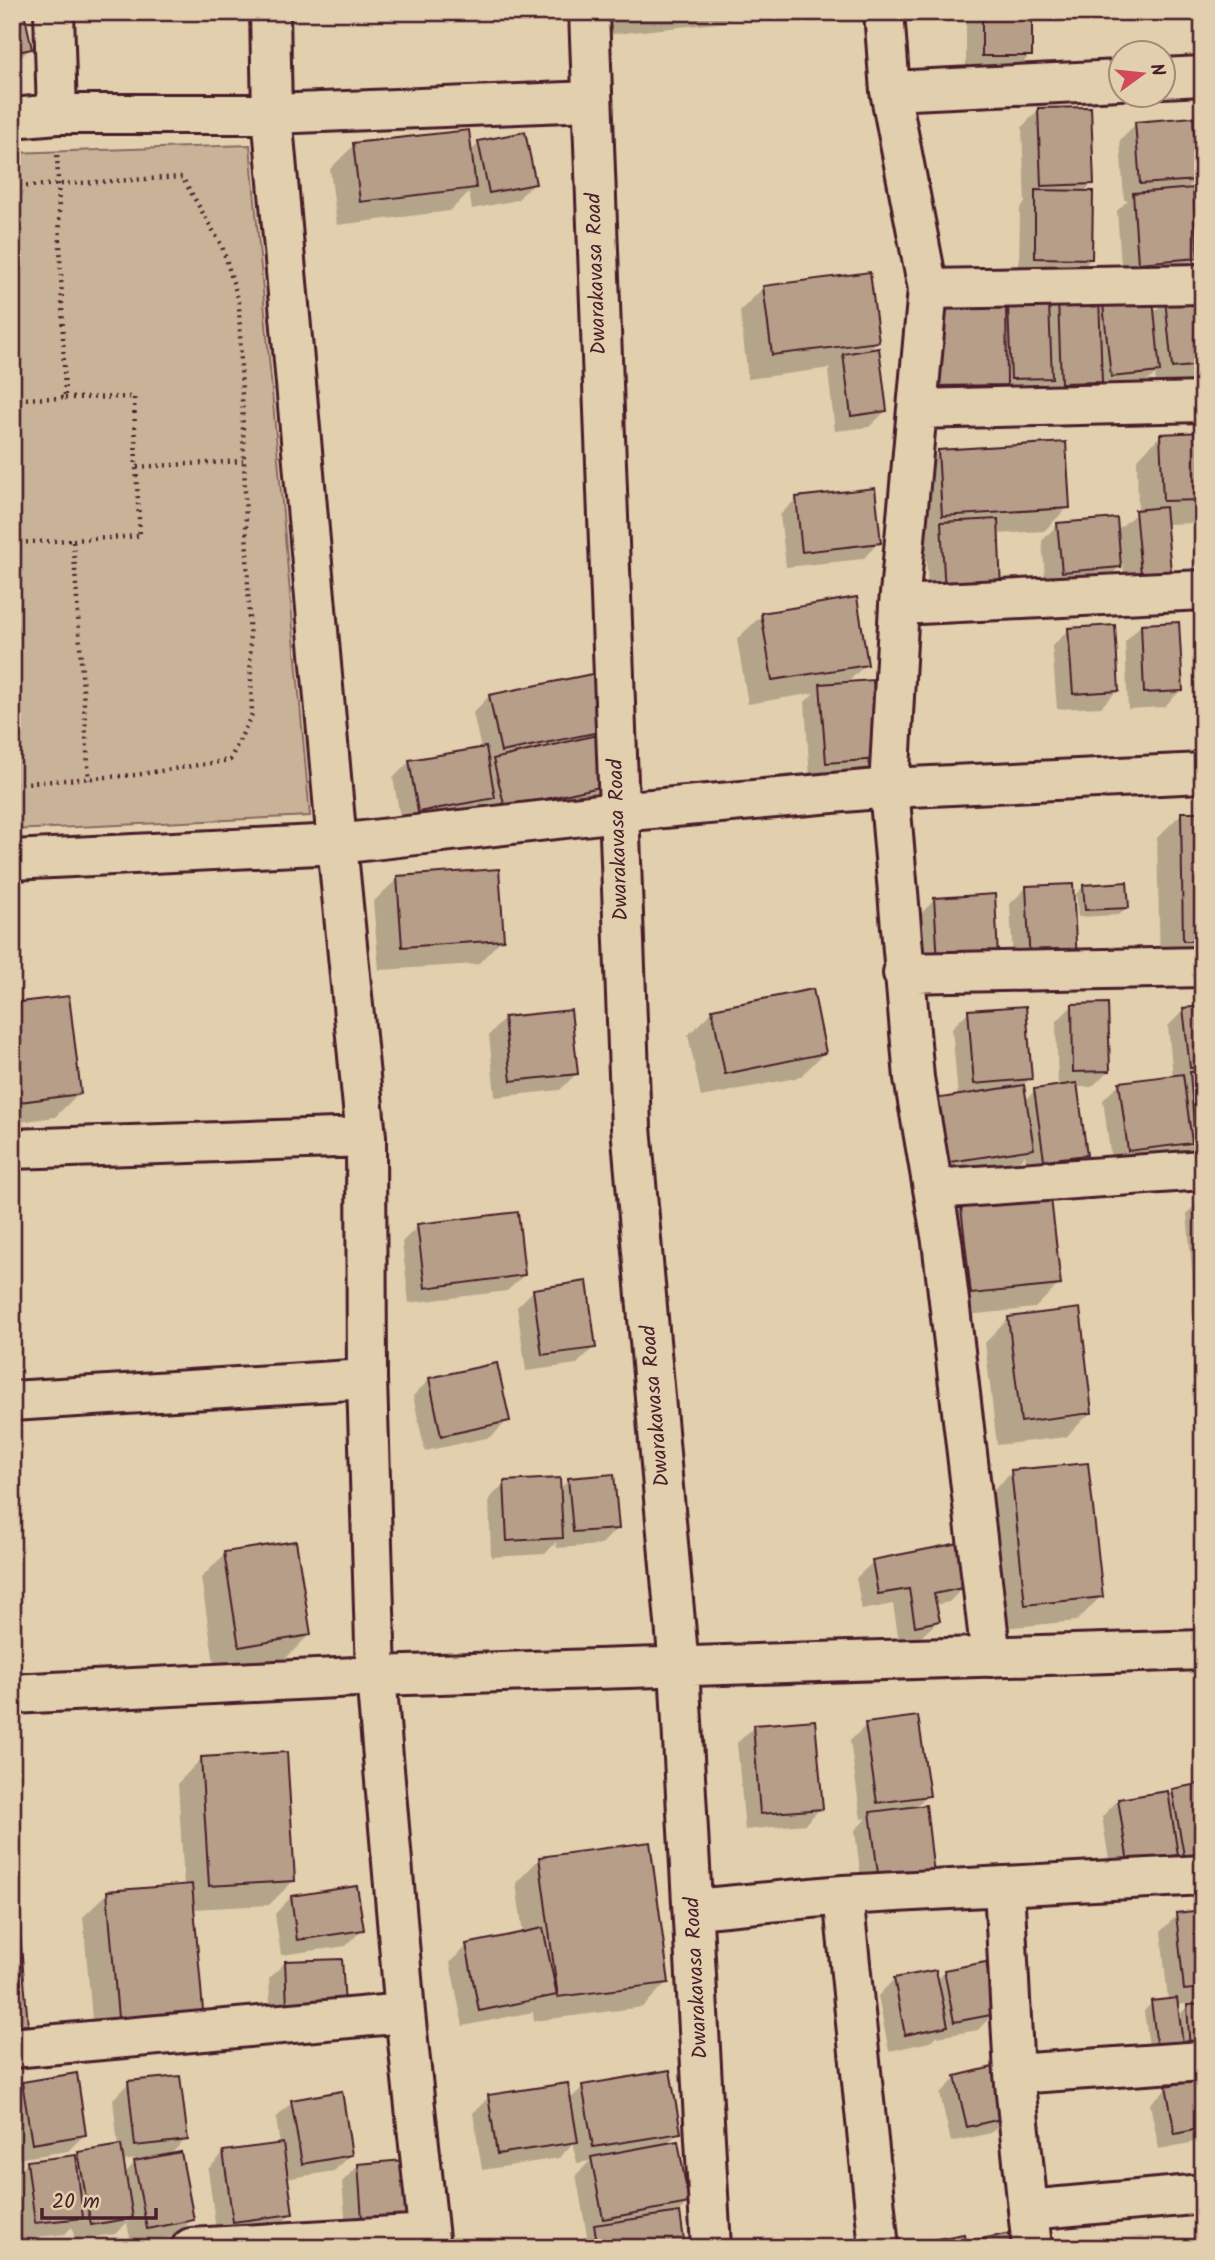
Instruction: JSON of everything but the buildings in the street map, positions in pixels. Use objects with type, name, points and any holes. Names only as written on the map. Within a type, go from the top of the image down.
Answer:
[{"type":"street","points":[[54,12],[57,114]]},
{"type":"street","points":[[191,2248],[429,2241],[405,2014],[376,1676],[367,1378],[366,1137],[272,114],[270,12]]},
{"type":"street","name":"Dwarakavasa Road","points":[[589,12],[631,1127],[679,1667],[711,2248]]},
{"type":"street","points":[[884,12],[890,91],[928,289],[900,605],[889,788],[914,1078],[934,1189],[991,1657]]},
{"type":"street","points":[[1176,77],[1203,76]]},
{"type":"street","points":[[890,91],[1106,81]]},
{"type":"street","points":[[12,118],[57,114],[272,114],[591,101]]},
{"type":"street","points":[[928,289],[1203,284]]},
{"type":"street","points":[[917,409],[1203,402]]},
{"type":"street","points":[[900,605],[1203,590]]},
{"type":"street","points":[[12,860],[337,844],[618,812],[889,788],[1203,772]]},
{"type":"street","points":[[903,973],[1203,967]]},
{"type":"street","points":[[12,1149],[366,1137]]},
{"type":"street","points":[[934,1189],[1203,1170]]},
{"type":"street","points":[[12,1401],[367,1378]]},
{"type":"street","points":[[12,1694],[376,1676],[1203,1650]]},
{"type":"street","points":[[694,1909],[844,1895],[1203,1875]]},
{"type":"street","points":[[1004,1887],[1014,2074],[1032,2248]]},
{"type":"street","points":[[844,1895],[879,2248]]},
{"type":"street","points":[[12,2048],[405,2014]]},
{"type":"street","points":[[1014,2074],[1203,2061]]},
{"type":"street","points":[[1028,2210],[1203,2194]]},
{"type":"path","points":[[12,187],[182,177],[222,246],[239,302],[252,713],[230,760],[89,780],[12,784]]},
{"type":"path","points":[[58,185],[65,398]]},
{"type":"path","points":[[12,399],[134,397],[140,536],[12,543]]},
{"type":"path","points":[[136,467],[243,461]]},
{"type":"path","points":[[73,540],[89,780]]},
{"type":"shaded area","points":[[250,145],[310,816],[12,830],[12,153]]}]
